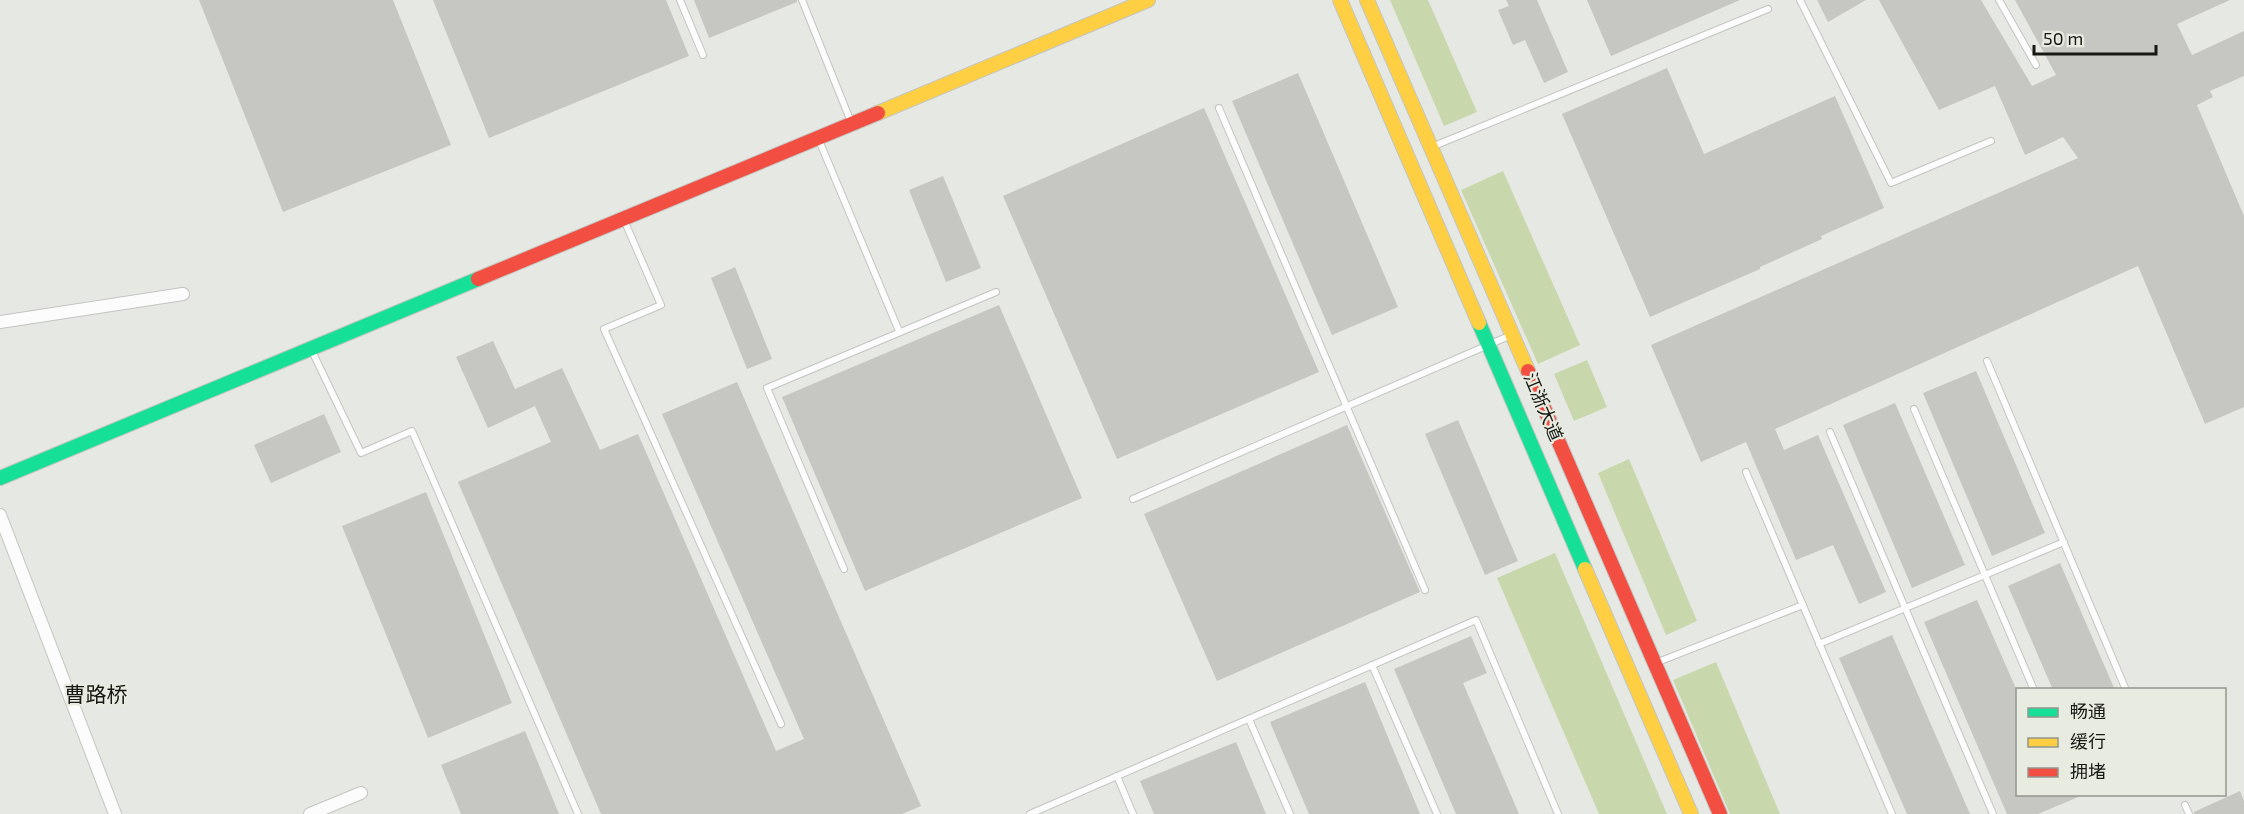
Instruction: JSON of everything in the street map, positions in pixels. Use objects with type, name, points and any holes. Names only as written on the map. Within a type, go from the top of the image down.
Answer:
[{"type":"main road","points":[[0,478],[1148,0]]},
{"type":"main road","name":"江浙大道","points":[[1340,0],[1691,814]]},
{"type":"main road","name":"江浙大道","points":[[1367,0],[1720,814]]},
{"type":"street","points":[[0,322],[183,294]]},
{"type":"street","points":[[0,515],[115,814]]},
{"type":"street","points":[[310,814],[361,793]]},
{"type":"lane","points":[[680,0],[703,55]]},
{"type":"lane","points":[[802,0],[852,123]]},
{"type":"lane","points":[[1800,0],[1891,183],[1991,141]]},
{"type":"lane","points":[[1999,0],[2036,65]]},
{"type":"lane","points":[[1431,148],[1768,9]]},
{"type":"lane","points":[[1219,108],[1425,590]]},
{"type":"lane","points":[[818,138],[899,332]]},
{"type":"lane","points":[[623,219],[661,305],[604,329],[781,724]]},
{"type":"lane","points":[[844,569],[767,388],[996,292]]},
{"type":"lane","points":[[1133,499],[1512,335]]},
{"type":"lane","points":[[311,349],[362,453],[412,431],[578,814]]},
{"type":"lane","points":[[1987,361],[2125,688]]},
{"type":"lane","points":[[1914,409],[2033,688]]},
{"type":"lane","points":[[1830,432],[1993,814]]},
{"type":"lane","points":[[1746,472],[1892,814]]},
{"type":"lane","points":[[1820,644],[2064,542]]},
{"type":"lane","points":[[1654,663],[1803,605]]},
{"type":"lane","points":[[1030,814],[1476,620],[1558,814]]},
{"type":"lane","points":[[1372,665],[1437,814]]},
{"type":"lane","points":[[1249,719],[1290,814]]},
{"type":"lane","points":[[1117,776],[1133,814]]},
{"type":"lane","points":[[2185,805],[2189,814]]},
{"type":"green space","points":[[1390,0],[1428,0],[1477,112],[1444,126]]},
{"type":"green space","points":[[1503,171],[1580,345],[1538,364],[1461,190]]},
{"type":"green space","points":[[1587,360],[1607,407],[1574,421],[1554,374]]},
{"type":"green space","points":[[1629,459],[1697,621],[1666,635],[1598,473]]},
{"type":"green space","points":[[1555,553],[1667,814],[1599,814],[1497,578]]},
{"type":"green space","points":[[1716,662],[1780,814],[1730,814],[1673,680]]},
{"type":"building","points":[[199,0],[393,0],[451,145],[283,212]]},
{"type":"building","points":[[433,0],[666,0],[689,56],[489,138]]},
{"type":"building","points":[[694,0],[797,0],[797,2],[709,38]]},
{"type":"building","points":[[1506,0],[1537,0],[1568,72],[1544,83],[1525,40],[1513,45],[1498,10],[1509,6]]},
{"type":"building","points":[[1587,0],[1740,0],[1611,56]]},
{"type":"building","points":[[1817,0],[1866,0],[1828,22]]},
{"type":"building","points":[[1879,0],[1981,0],[2032,86],[2056,75],[2015,0],[2230,0],[2177,24],[2192,55],[2244,31],[2244,76],[2210,91],[2213,97],[2197,105],[2244,216],[2244,407],[2205,424],[2138,266],[1775,429],[1784,450],[1818,435],[1886,592],[1859,604],[1833,545],[1796,560],[1746,442],[1701,462],[1651,345],[2078,158],[2063,137],[2025,155],[1995,86],[1939,110]]},
{"type":"building","points":[[1667,68],[1704,154],[1835,96],[1884,208],[1821,236],[1822,239],[1760,267],[1760,269],[1650,317],[1562,114]]},
{"type":"building","points":[[1298,73],[1398,307],[1332,335],[1232,101]]},
{"type":"building","points":[[1204,108],[1319,372],[1117,459],[1003,196]]},
{"type":"building","points":[[943,176],[981,268],[946,282],[909,190]]},
{"type":"building","points":[[735,267],[772,359],[747,369],[711,278]]},
{"type":"building","points":[[999,305],[1082,498],[865,591],[782,397]]},
{"type":"building","points":[[493,341],[515,389],[562,368],[600,450],[638,434],[776,751],[804,739],[662,414],[737,382],[921,806],[902,814],[601,814],[458,482],[551,442],[535,406],[488,428],[456,357]]},
{"type":"building","points":[[1976,371],[2045,533],[1992,556],[1923,393]]},
{"type":"building","points":[[1895,403],[1965,565],[1912,588],[1843,425]]},
{"type":"building","points":[[324,414],[341,452],[271,483],[254,445]]},
{"type":"building","points":[[1458,420],[1518,561],[1485,575],[1425,434]]},
{"type":"building","points":[[1347,425],[1420,592],[1217,681],[1144,514]]},
{"type":"building","points":[[426,492],[512,703],[428,738],[342,526]]},
{"type":"building","points":[[2060,563],[2114,688],[2052,688],[2008,586]]},
{"type":"building","points":[[1977,600],[2016,688],[2016,796],[2081,796],[2038,814],[2007,814],[1924,622]]},
{"type":"building","points":[[1892,635],[1970,814],[1907,814],[1839,658]]},
{"type":"building","points":[[1471,636],[1487,673],[1463,683],[1519,814],[1456,814],[1394,669]]},
{"type":"building","points":[[1365,682],[1420,814],[1309,814],[1270,722]]},
{"type":"building","points":[[525,731],[559,814],[461,814],[441,765]]},
{"type":"building","points":[[1236,742],[1266,814],[1154,814],[1140,781]]},
{"type":"building","points":[[2240,791],[2244,801],[2244,814],[2194,814],[2194,812]]},
{"type":"traffic: fast","points":[[0,478],[478,279]]},
{"type":"traffic: fast","points":[[1479,323],[1585,569]]},
{"type":"traffic: slow","points":[[878,113],[1148,0]]},
{"type":"traffic: slow","points":[[1340,0],[1479,323]]},
{"type":"traffic: slow","points":[[1367,0],[1528,371]]},
{"type":"traffic: slow","points":[[1585,569],[1691,814]]},
{"type":"traffic: jam","points":[[478,279],[878,113]]},
{"type":"traffic: jam","points":[[1528,371],[1720,814]]},
{"type":"district","name":"曹路桥","points":[[96,695]]}]
